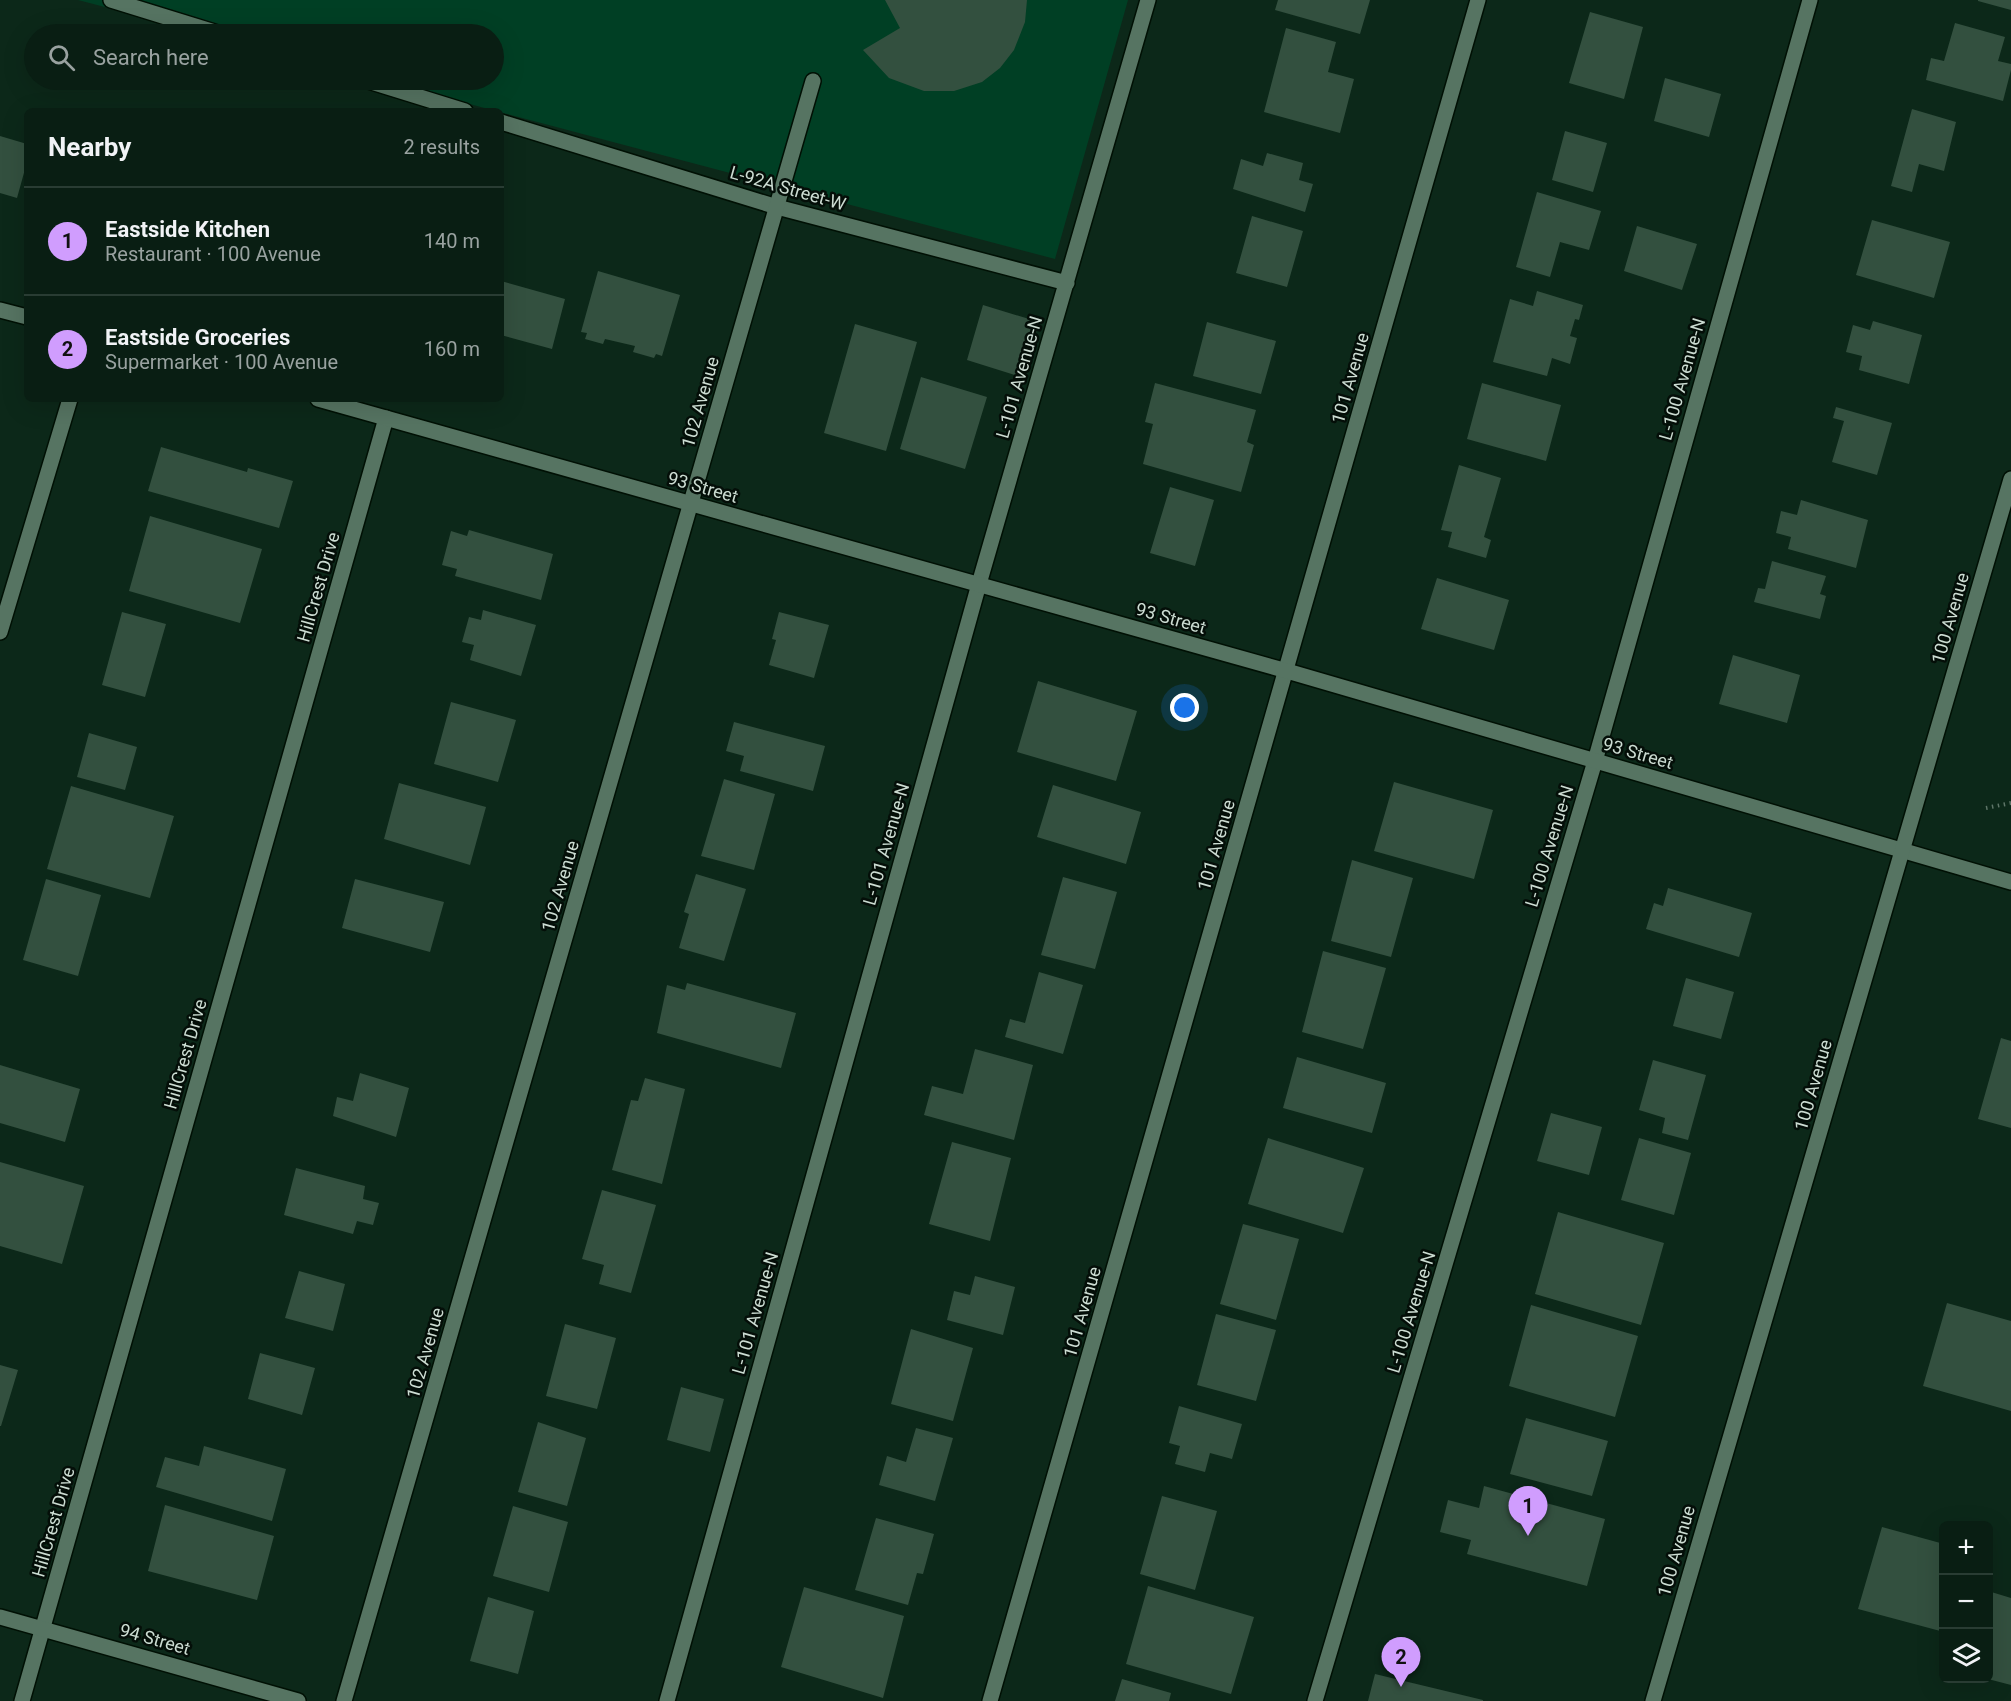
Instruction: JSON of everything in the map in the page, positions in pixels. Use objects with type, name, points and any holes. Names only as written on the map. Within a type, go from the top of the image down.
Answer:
[{"type":"street","points":[[111,0],[189,24]]},
{"type":"street","name":"L-101 Avenue-N","points":[[667,1701],[979,584],[1148,0]]},
{"type":"street","name":"101 Avenue","points":[[990,1701],[1478,0]]},
{"type":"street","name":"L-100 Avenue-N","points":[[1316,1701],[1595,761],[1810,0]]},
{"type":"street","name":"102 Avenue","points":[[344,1701],[813,81]]},
{"type":"street","points":[[397,90],[455,108]]},
{"type":"street","name":"L-92A Street-W","points":[[504,123],[777,207],[1066,283]]},
{"type":"street","points":[[0,310],[24,316]]},
{"type":"street","points":[[0,632],[69,402]]},
{"type":"street","name":"93 Street","points":[[329,402],[1287,671],[2011,882]]},
{"type":"street","name":"HillCrest Drive","points":[[22,1701],[386,418]]},
{"type":"street","name":"100 Avenue","points":[[1653,1701],[2011,479]]},
{"type":"street","name":"94 Street","points":[[0,1617],[44,1627],[298,1701]]},
{"type":"path","points":[[1986,808],[2011,803]]},
{"type":"green space","points":[[78,0],[1128,0],[1055,259],[504,113],[504,108],[485,108],[417,90],[504,90],[504,24],[170,24]]},
{"type":"building","points":[[885,0],[1027,0],[1025,22],[1014,50],[1000,68],[982,82],[954,91],[924,91],[889,78],[863,50],[900,28]]},
{"type":"building","points":[[1278,0],[1370,0],[1360,34],[1275,10]]},
{"type":"building","points":[[2011,0],[2011,10],[1978,1]]},
{"type":"building","points":[[1590,12],[1643,27],[1624,99],[1569,83]]},
{"type":"building","points":[[1955,23],[2005,37],[1998,61],[2011,64],[2011,70],[2003,101],[1926,80],[1931,58],[1944,61]]},
{"type":"building","points":[[1286,28],[1336,42],[1328,72],[1354,79],[1340,133],[1264,112]]},
{"type":"building","points":[[1665,78],[1721,94],[1709,137],[1654,121]]},
{"type":"building","points":[[1912,109],[1956,122],[1944,171],[1919,164],[1912,192],[1891,186]]},
{"type":"building","points":[[1565,131],[1607,143],[1593,192],[1552,180]]},
{"type":"building","points":[[0,136],[24,143],[24,173],[17,198],[0,193]]},
{"type":"building","points":[[1267,153],[1303,163],[1299,180],[1313,184],[1305,212],[1233,189],[1241,159],[1263,166]]},
{"type":"building","points":[[1537,192],[1601,211],[1589,250],[1560,242],[1550,277],[1516,267]]},
{"type":"building","points":[[1252,216],[1303,231],[1287,287],[1236,273]]},
{"type":"building","points":[[1872,220],[1950,242],[1934,298],[1856,275]]},
{"type":"building","points":[[1637,226],[1697,244],[1682,290],[1624,271]]},
{"type":"building","points":[[598,271],[680,295],[662,356],[656,354],[654,358],[633,352],[635,346],[605,339],[603,344],[585,339],[587,333],[581,332]]},
{"type":"building","points":[[504,282],[565,299],[552,349],[504,336]]},
{"type":"building","points":[[1537,291],[1583,305],[1579,320],[1575,319],[1570,336],[1577,338],[1570,364],[1552,358],[1547,376],[1493,362],[1510,299],[1533,306]]},
{"type":"building","points":[[983,305],[1039,322],[1024,378],[967,360]]},
{"type":"building","points":[[1873,321],[1922,335],[1909,384],[1859,370],[1862,356],[1846,352],[1853,325],[1870,330]]},
{"type":"building","points":[[1207,322],[1276,341],[1261,394],[1193,376]]},
{"type":"building","points":[[855,324],[917,342],[886,451],[824,433]]},
{"type":"building","points":[[921,377],[987,397],[965,469],[900,449]]},
{"type":"building","points":[[1155,383],[1256,410],[1247,442],[1254,445],[1241,492],[1143,464],[1153,424],[1145,422]]},
{"type":"building","points":[[1482,383],[1561,405],[1546,461],[1467,439]]},
{"type":"building","points":[[1836,407],[1892,423],[1877,475],[1832,462],[1844,421],[1833,418]]},
{"type":"building","points":[[161,447],[247,472],[248,468],[293,481],[279,528],[148,491]]},
{"type":"building","points":[[1459,465],[1501,478],[1484,537],[1491,540],[1486,558],[1448,547],[1452,532],[1441,530]]},
{"type":"building","points":[[1170,487],[1214,500],[1195,566],[1150,553]]},
{"type":"building","points":[[1801,500],[1868,520],[1856,568],[1788,549],[1791,537],[1776,533],[1781,511],[1797,515]]},
{"type":"building","points":[[150,516],[262,549],[240,623],[129,591]]},
{"type":"building","points":[[469,530],[553,554],[541,600],[455,576],[457,569],[442,565],[451,531],[467,536]]},
{"type":"building","points":[[1772,561],[1826,576],[1820,594],[1826,596],[1820,619],[1754,602],[1758,588],[1765,589]]},
{"type":"building","points":[[1437,578],[1509,600],[1494,650],[1421,629]]},
{"type":"building","points":[[483,610],[536,625],[521,676],[470,660],[474,645],[462,642],[469,617],[481,620]]},
{"type":"building","points":[[122,612],[166,624],[145,697],[102,685]]},
{"type":"building","points":[[779,612],[829,625],[814,678],[769,665],[776,640],[772,639]]},
{"type":"building","points":[[1733,655],[1800,675],[1787,723],[1719,704]]},
{"type":"building","points":[[1038,681],[1137,711],[1116,781],[1017,752]]},
{"type":"building","points":[[451,702],[516,720],[498,782],[434,764]]},
{"type":"building","points":[[734,722],[825,746],[813,791],[740,771],[744,756],[726,751]]},
{"type":"building","points":[[89,733],[137,747],[125,790],[77,777]]},
{"type":"building","points":[[724,779],[775,794],[754,870],[701,856]]},
{"type":"building","points":[[1394,782],[1493,810],[1474,879],[1374,851]]},
{"type":"building","points":[[399,783],[486,807],[470,865],[384,839]]},
{"type":"building","points":[[1053,785],[1141,812],[1126,864],[1037,837]]},
{"type":"building","points":[[71,786],[174,816],[150,898],[47,869]]},
{"type":"building","points":[[1352,860],[1413,878],[1391,957],[1331,941]]},
{"type":"building","points":[[696,874],[746,889],[724,961],[679,948],[689,914],[684,912]]},
{"type":"building","points":[[1063,877],[1117,892],[1095,969],[1041,955]]},
{"type":"building","points":[[46,879],[101,895],[78,976],[23,960]]},
{"type":"building","points":[[355,879],[444,902],[430,952],[342,928]]},
{"type":"building","points":[[1668,888],[1752,913],[1739,957],[1646,929],[1654,903],[1663,906]]},
{"type":"building","points":[[1323,951],[1386,968],[1363,1049],[1302,1032]]},
{"type":"building","points":[[1039,972],[1083,985],[1063,1054],[1005,1037],[1010,1019],[1025,1023]]},
{"type":"building","points":[[1686,978],[1734,992],[1721,1039],[1673,1026]]},
{"type":"building","points":[[687,983],[796,1013],[781,1068],[657,1033],[667,985],[685,990]]},
{"type":"building","points":[[2001,1038],[2011,1041],[2011,1128],[1978,1119]]},
{"type":"building","points":[[975,1049],[1033,1065],[1014,1140],[924,1115],[932,1086],[963,1094]]},
{"type":"building","points":[[1297,1057],[1386,1083],[1372,1133],[1283,1108]]},
{"type":"building","points":[[1653,1060],[1706,1075],[1688,1140],[1662,1133],[1665,1118],[1639,1110]]},
{"type":"building","points":[[0,1065],[80,1089],[65,1142],[0,1123]]},
{"type":"building","points":[[360,1073],[409,1088],[396,1137],[333,1116],[337,1097],[353,1101]]},
{"type":"building","points":[[645,1078],[685,1089],[662,1184],[612,1170],[631,1100],[638,1101]]},
{"type":"building","points":[[1551,1113],[1602,1127],[1589,1175],[1537,1161]]},
{"type":"building","points":[[1268,1138],[1364,1168],[1343,1233],[1248,1204]]},
{"type":"building","points":[[1639,1138],[1691,1153],[1674,1215],[1621,1200]]},
{"type":"building","points":[[952,1142],[1011,1158],[990,1241],[929,1224]]},
{"type":"building","points":[[0,1162],[84,1186],[62,1264],[0,1246]]},
{"type":"building","points":[[296,1168],[365,1186],[363,1199],[379,1203],[373,1225],[357,1221],[353,1234],[284,1215]]},
{"type":"building","points":[[602,1190],[656,1205],[631,1293],[599,1284],[604,1265],[582,1259]]},
{"type":"building","points":[[1558,1212],[1664,1243],[1641,1325],[1535,1294]]},
{"type":"building","points":[[1243,1224],[1299,1239],[1276,1320],[1220,1304]]},
{"type":"building","points":[[299,1271],[345,1284],[333,1331],[285,1318]]},
{"type":"building","points":[[975,1276],[1015,1287],[1003,1335],[947,1320],[954,1291],[970,1295]]},
{"type":"building","points":[[1947,1303],[2011,1321],[2011,1411],[1923,1386]]},
{"type":"building","points":[[1531,1305],[1638,1336],[1615,1417],[1509,1386]]},
{"type":"building","points":[[1216,1314],[1276,1330],[1256,1401],[1197,1385]]},
{"type":"building","points":[[565,1324],[616,1338],[597,1409],[546,1396]]},
{"type":"building","points":[[911,1329],[973,1348],[953,1421],[891,1404]]},
{"type":"building","points":[[260,1353],[315,1368],[302,1415],[248,1399]]},
{"type":"building","points":[[0,1365],[18,1370],[1,1426],[0,1426]]},
{"type":"building","points":[[681,1387],[724,1399],[710,1452],[667,1440]]},
{"type":"building","points":[[1179,1406],[1242,1424],[1232,1459],[1210,1453],[1205,1472],[1175,1464],[1180,1446],[1169,1443]]},
{"type":"building","points":[[1526,1418],[1608,1441],[1592,1496],[1510,1474]]},
{"type":"building","points":[[538,1422],[586,1438],[567,1506],[518,1492]]},
{"type":"building","points":[[916,1428],[953,1438],[935,1501],[879,1485],[887,1456],[906,1462]]},
{"type":"building","points":[[204,1446],[286,1469],[272,1521],[156,1487],[165,1457],[199,1466]]},
{"type":"building","points":[[1484,1486],[1605,1519],[1587,1586],[1467,1554],[1471,1540],[1440,1532],[1448,1500],[1479,1508]]},
{"type":"building","points":[[1162,1496],[1217,1511],[1195,1590],[1140,1574]]},
{"type":"building","points":[[165,1505],[274,1536],[257,1600],[148,1571]]},
{"type":"building","points":[[513,1506],[568,1522],[549,1592],[493,1576]]},
{"type":"building","points":[[876,1518],[934,1534],[923,1574],[917,1573],[908,1605],[855,1590]]},
{"type":"building","points":[[1882,1527],[1939,1543],[1939,1631],[1858,1609]]},
{"type":"building","points":[[1148,1586],[1254,1617],[1231,1694],[1126,1664]]},
{"type":"building","points":[[804,1587],[904,1616],[883,1698],[781,1667]]},
{"type":"building","points":[[1993,1593],[2011,1598],[2011,1685],[1993,1680]]},
{"type":"building","points":[[488,1597],[534,1611],[518,1674],[470,1661]]},
{"type":"building","points":[[1375,1674],[1483,1700],[1483,1701],[1368,1701]]},
{"type":"building","points":[[1122,1679],[1171,1693],[1169,1701],[1115,1701]]},
{"type":"place","name":"Eastside Kitchen","points":[[1528,1536]]},
{"type":"place","name":"Eastside Groceries","points":[[1401,1687]]}]
